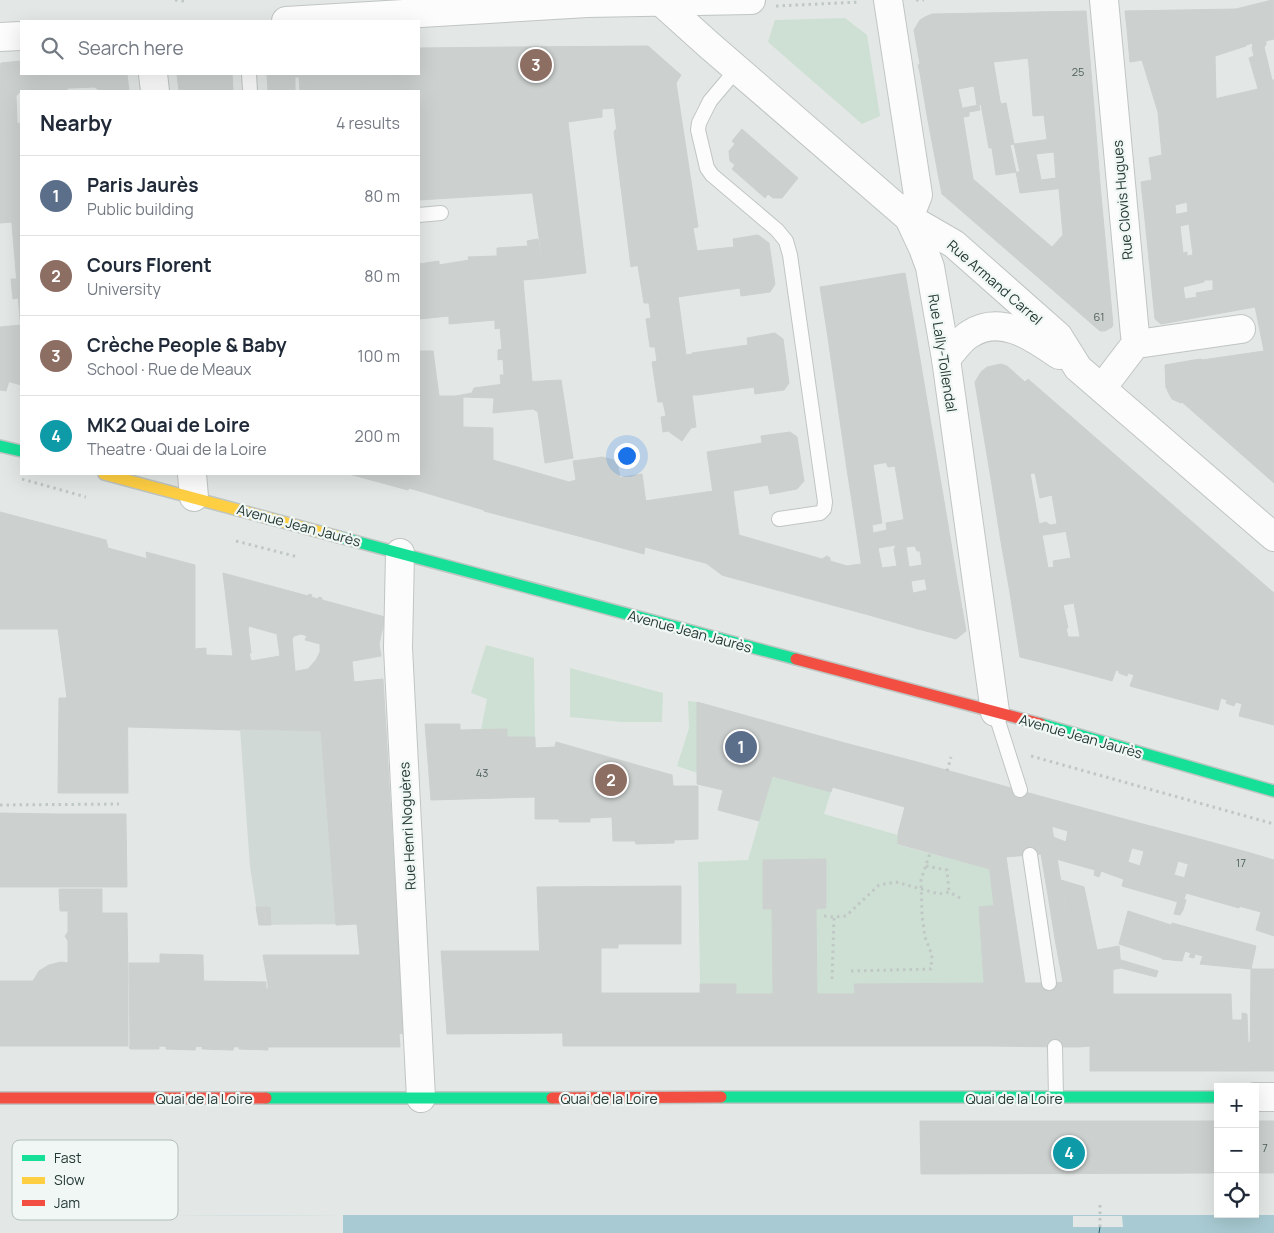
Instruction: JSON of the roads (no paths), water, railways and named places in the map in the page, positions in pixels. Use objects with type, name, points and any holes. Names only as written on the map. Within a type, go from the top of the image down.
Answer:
[{"type":"main road","points":[[0,446],[20,451]]},
{"type":"main road","name":"Avenue Jean Jaurès","points":[[111,475],[193,486],[400,553],[995,712],[1274,791]]},
{"type":"main road","name":"Quai de la Loire","points":[[0,1098],[1214,1097]]},
{"type":"street","name":"Rue Clovis Hugues","points":[[1104,0],[1137,342]]},
{"type":"street","points":[[303,20],[588,3],[660,1],[763,3]]},
{"type":"street","name":"Rue Armand Carrel","points":[[660,1],[909,218],[954,244],[1058,336],[1078,368],[1274,537]]},
{"type":"street","points":[[876,1],[918,195],[909,218]]},
{"type":"street","points":[[0,37],[20,36]]},
{"type":"street","points":[[153,75],[155,90]]},
{"type":"street","name":"Rue Lally-Tollendal","points":[[909,218],[924,248],[930,267],[946,359],[995,712]]},
{"type":"street","points":[[946,359],[970,334],[997,325],[1032,336],[1078,368]]},
{"type":"street","points":[[1102,388],[1137,342],[1144,343],[1241,329]]},
{"type":"street","name":"Rue Henri Noguères","points":[[400,553],[398,648],[421,1098]]},
{"type":"street","points":[[1259,1097],[1274,1097]]},
{"type":"lane","points":[[737,69],[710,101],[698,130],[707,168],[712,175],[777,230],[786,241],[790,255],[825,502],[824,509],[820,513],[779,519]]},
{"type":"lane","points":[[249,75],[250,90]]},
{"type":"lane","points":[[420,215],[441,213]]},
{"type":"lane","points":[[995,712],[1020,790]]},
{"type":"lane","points":[[1030,855],[1049,982]]},
{"type":"lane","points":[[1055,1047],[1056,1098]]},
{"type":"water","points":[[343,1215],[1214,1215],[1214,1218],[1259,1218],[1259,1215],[1274,1215],[1274,1233],[0,1233],[0,1217],[12,1217],[12,1220],[178,1220],[178,1216]]},
{"type":"place","name":"Crèche People & Baby","points":[[536,65]]},
{"type":"place","name":"Paris Jaurès","points":[[741,747]]},
{"type":"place","name":"Cours Florent","points":[[611,780]]},
{"type":"place","name":"MK2 Quai de Loire","points":[[1069,1153]]}]
